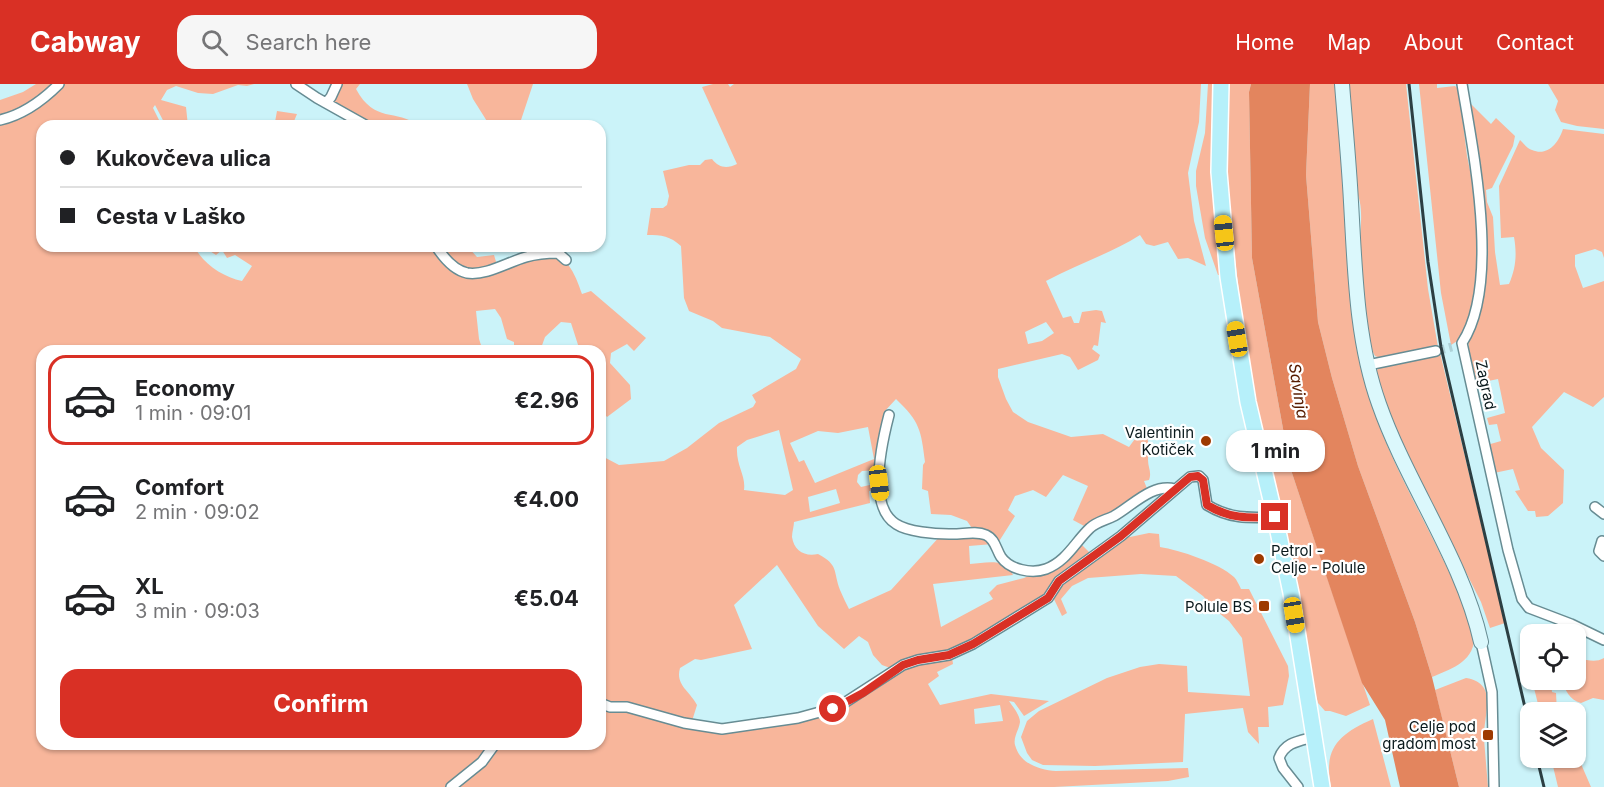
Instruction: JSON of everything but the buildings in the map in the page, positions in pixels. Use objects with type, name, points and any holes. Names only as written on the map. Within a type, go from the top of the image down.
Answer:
[{"type":"main road","points":[[1221,84],[1219,172],[1228,278],[1248,402],[1291,593],[1322,787]]},
{"type":"street","points":[[0,120],[39,101],[58,84]]},
{"type":"street","points":[[296,84],[356,120]]},
{"type":"street","points":[[326,103],[332,97],[337,84]]},
{"type":"street","points":[[1342,84],[1356,288],[1368,365],[1378,403],[1396,449],[1462,584],[1478,624],[1492,692],[1494,787]]},
{"type":"street","name":"Zagrad","points":[[1462,84],[1480,196],[1482,266],[1478,302],[1462,344],[1495,494],[1522,599],[1529,608],[1604,639]]},
{"type":"street","points":[[441,252],[458,270],[477,273],[547,252]]},
{"type":"street","points":[[561,252],[566,260]]},
{"type":"street","points":[[1452,347],[1462,344]]},
{"type":"street","points":[[1368,365],[1436,351]]},
{"type":"street","points":[[889,415],[879,458],[881,500],[887,515],[894,523],[908,530],[950,534],[982,533],[990,536],[1002,559],[1018,569],[1030,572],[1046,569],[1074,549],[1090,528],[1099,522],[1116,515],[1136,500],[1156,491],[1168,487],[1175,489]]},
{"type":"street","points":[[606,705],[627,707],[684,723],[722,729],[798,718],[838,707],[903,665],[949,655],[973,644],[1048,598],[1059,581],[1121,536],[1190,477],[1198,476],[1203,480],[1207,505],[1217,511],[1236,518],[1275,517]]},
{"type":"street","points":[[1595,507],[1604,514]]},
{"type":"street","points":[[1604,542],[1602,541],[1599,546],[1599,551],[1604,556]]},
{"type":"street","points":[[1298,787],[1283,768],[1279,758],[1282,749],[1289,744],[1314,737]]},
{"type":"street","points":[[450,787],[482,762],[491,750]]},
{"type":"shaded area","points":[[36,84],[56,84],[34,102],[0,117],[0,100],[23,92]]},
{"type":"shaded area","points":[[61,84],[254,84],[238,85],[213,94],[198,93],[176,86],[167,90],[161,100],[186,107],[187,120],[163,120],[155,105],[153,108],[159,120],[36,120],[36,252],[197,252],[214,269],[242,281],[252,266],[235,255],[227,258],[223,252],[438,252],[457,273],[554,257],[560,258],[571,269],[582,294],[591,291],[646,338],[634,351],[627,344],[611,353],[610,363],[630,385],[631,399],[607,417],[606,345],[578,345],[571,323],[561,322],[545,337],[542,345],[514,345],[514,342],[507,339],[501,318],[495,309],[476,311],[481,345],[36,345],[36,750],[487,750],[475,764],[445,787],[0,787],[0,123]]},
{"type":"shaded area","points":[[338,84],[360,84],[356,89],[370,107],[408,120],[359,120],[333,104]]},
{"type":"shaded area","points":[[467,84],[533,84],[521,120],[486,120]]},
{"type":"shaded area","points":[[713,84],[728,84],[730,87],[734,84],[1201,84],[1199,122],[1188,173],[1194,221],[1206,266],[1188,258],[1178,259],[1168,242],[1154,246],[1146,244],[1140,235],[1058,275],[1046,281],[1063,318],[1071,316],[1074,323],[1079,323],[1082,312],[1102,311],[1106,323],[1101,322],[1098,346],[1094,345],[1092,349],[1100,355],[1098,360],[1078,370],[1070,357],[1062,354],[998,369],[998,377],[1013,412],[1028,422],[1071,437],[1103,434],[1129,447],[1140,432],[1146,435],[1150,475],[1149,480],[1144,481],[1148,491],[1086,527],[1073,520],[1088,486],[1063,475],[1046,497],[1033,490],[1015,496],[1008,510],[1015,516],[998,543],[974,531],[967,521],[951,515],[931,514],[928,491],[922,489],[925,462],[918,427],[896,399],[884,412],[878,470],[862,471],[858,475],[857,482],[861,487],[878,483],[878,490],[869,491],[870,503],[794,522],[792,537],[795,546],[805,554],[818,554],[832,565],[849,609],[891,590],[941,535],[981,535],[993,544],[969,546],[970,564],[1000,563],[1010,569],[1013,575],[933,584],[941,627],[993,599],[989,593],[997,585],[1024,578],[1071,556],[1082,545],[1090,553],[1057,580],[1044,597],[971,642],[946,653],[893,669],[882,665],[873,655],[868,642],[859,636],[844,649],[818,626],[777,565],[734,605],[752,649],[701,660],[695,659],[680,668],[681,683],[697,705],[692,721],[626,702],[606,701],[606,458],[619,465],[664,461],[687,448],[719,423],[753,407],[756,402],[752,395],[796,369],[801,359],[770,337],[722,328],[713,321],[689,311],[684,298],[681,246],[666,237],[647,235],[651,208],[663,208],[667,205],[669,196],[663,171],[700,165],[705,160],[712,159],[723,167],[737,164],[702,87]],"holes":[[[1046,322],[1054,333],[1042,341],[1028,344],[1025,332]],[[868,427],[874,459],[815,483],[804,460],[799,462],[790,443],[818,431],[838,433]],[[779,430],[793,490],[785,495],[744,490],[737,447],[747,440]],[[836,489],[840,503],[810,512],[808,497]]]},
{"type":"shaded area","points":[[1208,84],[1215,84],[1213,167],[1221,275],[1218,275],[1205,238],[1196,186],[1196,171],[1205,133]]},
{"type":"shaded area","points":[[1228,84],[1251,84],[1249,92],[1252,258],[1290,467],[1370,705],[1346,716],[1325,711],[1318,703],[1292,557],[1255,402],[1242,318],[1228,198]]},
{"type":"shaded area","points":[[1310,84],[1336,84],[1351,300],[1361,365],[1373,408],[1401,475],[1468,612],[1474,633],[1473,648],[1465,660],[1432,677],[1415,622],[1358,466],[1318,322],[1306,175]]},
{"type":"shaded area","points":[[1348,84],[1406,84],[1428,289],[1438,347],[1380,358],[1375,356],[1371,347],[1362,286],[1361,208],[1354,187]]},
{"type":"shaded area","points":[[1419,84],[1437,84],[1437,88],[1455,86],[1459,90],[1467,156],[1477,204],[1477,271],[1472,314],[1462,338],[1451,345],[1441,293]]},
{"type":"shaded area","points":[[1548,84],[1604,84],[1604,129],[1561,122],[1555,110],[1558,101]]},
{"type":"shaded area","points":[[1467,100],[1491,124],[1496,118],[1515,136],[1513,146],[1492,188],[1486,190],[1487,202],[1493,217],[1500,285],[1509,284],[1516,255],[1514,237],[1501,238],[1499,186],[1520,140],[1530,149],[1543,152],[1556,143],[1563,129],[1604,134],[1604,258],[1602,252],[1595,249],[1575,255],[1575,266],[1583,288],[1604,281],[1604,397],[1593,407],[1564,392],[1532,427],[1541,448],[1564,470],[1563,503],[1548,516],[1536,517],[1535,511],[1528,511],[1515,491],[1520,490],[1513,469],[1494,473],[1487,445],[1501,441],[1497,424],[1489,425],[1487,418],[1505,413],[1498,379],[1474,384],[1468,341],[1478,312],[1484,263]]},
{"type":"shaded area","points":[[277,111],[297,114],[294,120],[275,120]]},
{"type":"shaded area","points":[[443,252],[472,252],[477,257],[494,255],[497,265],[481,271],[464,271]]},
{"type":"shaded area","points":[[1440,353],[1505,623],[1490,628],[1481,602],[1396,434],[1376,371],[1380,367]]},
{"type":"shaded area","points":[[1149,533],[1159,534],[1160,547],[1209,562],[1234,577],[1241,589],[1249,589],[1288,666],[1289,676],[1283,705],[1268,707],[1269,727],[1258,727],[1259,744],[1248,732],[1243,708],[1185,714],[1183,762],[1095,766],[1043,765],[1032,760],[1021,737],[1027,721],[1039,711],[1107,678],[1140,667],[1159,664],[1187,666],[1188,692],[1250,696],[1242,638],[1229,621],[1203,596],[1176,576],[1141,574],[1088,578],[1072,586],[1061,599],[1067,613],[1062,616],[1053,597],[1063,582],[1127,535],[1130,537]]},
{"type":"shaded area","points":[[952,657],[953,664],[937,672],[939,676],[928,684],[940,705],[991,694],[1049,701],[1024,716],[1014,702],[1009,701],[1020,719],[1015,745],[1021,757],[1031,765],[1056,771],[1188,768],[1189,777],[1168,781],[1054,787],[456,787],[493,750],[606,750],[606,707],[705,730],[820,714],[911,665]],"holes":[[[1000,705],[1003,721],[975,724],[974,709]]]},
{"type":"shaded area","points":[[1604,658],[1604,700],[1593,698],[1579,702],[1574,700],[1566,690],[1586,690],[1586,660],[1597,661]]},
{"type":"shaded area","points":[[1466,678],[1482,685],[1487,698],[1484,732],[1481,732],[1481,739],[1484,739],[1488,787],[1459,787],[1435,690]]},
{"type":"shaded area","points":[[1534,690],[1552,690],[1556,693],[1556,702],[1538,702]]},
{"type":"shaded area","points":[[1373,719],[1391,787],[1331,787],[1329,762],[1336,744],[1351,730]]},
{"type":"shaded area","points":[[1553,768],[1583,768],[1591,787],[1558,787]]},
{"type":"water","name":"Savinja","points":[[1251,84],[1310,84],[1306,175],[1318,322],[1358,466],[1415,622],[1432,677],[1459,787],[1400,787],[1385,720],[1362,683],[1290,467],[1252,258],[1249,92]]},
{"type":"tunnel","points":[[1436,351],[1452,347]]},
{"type":"railway","points":[[1409,84],[1428,262],[1441,347],[1524,702]]},
{"type":"railway","points":[[1539,768],[1544,787]]},
{"type":"place","name":"Valentinin Kotiček","points":[[1206,441]]},
{"type":"place","name":"Petrol - Celje - Polule","points":[[1259,559]]},
{"type":"place","name":"Polule BS","points":[[1264,606]]},
{"type":"place","name":"Celje pod gradom most","points":[[1488,735]]},
{"type":"route","points":[[833,709],[863,693],[903,665],[949,655],[973,644],[1048,598],[1059,581],[1121,536],[1190,477],[1198,476],[1203,480],[1207,505],[1217,511],[1236,518],[1275,517]]}]
